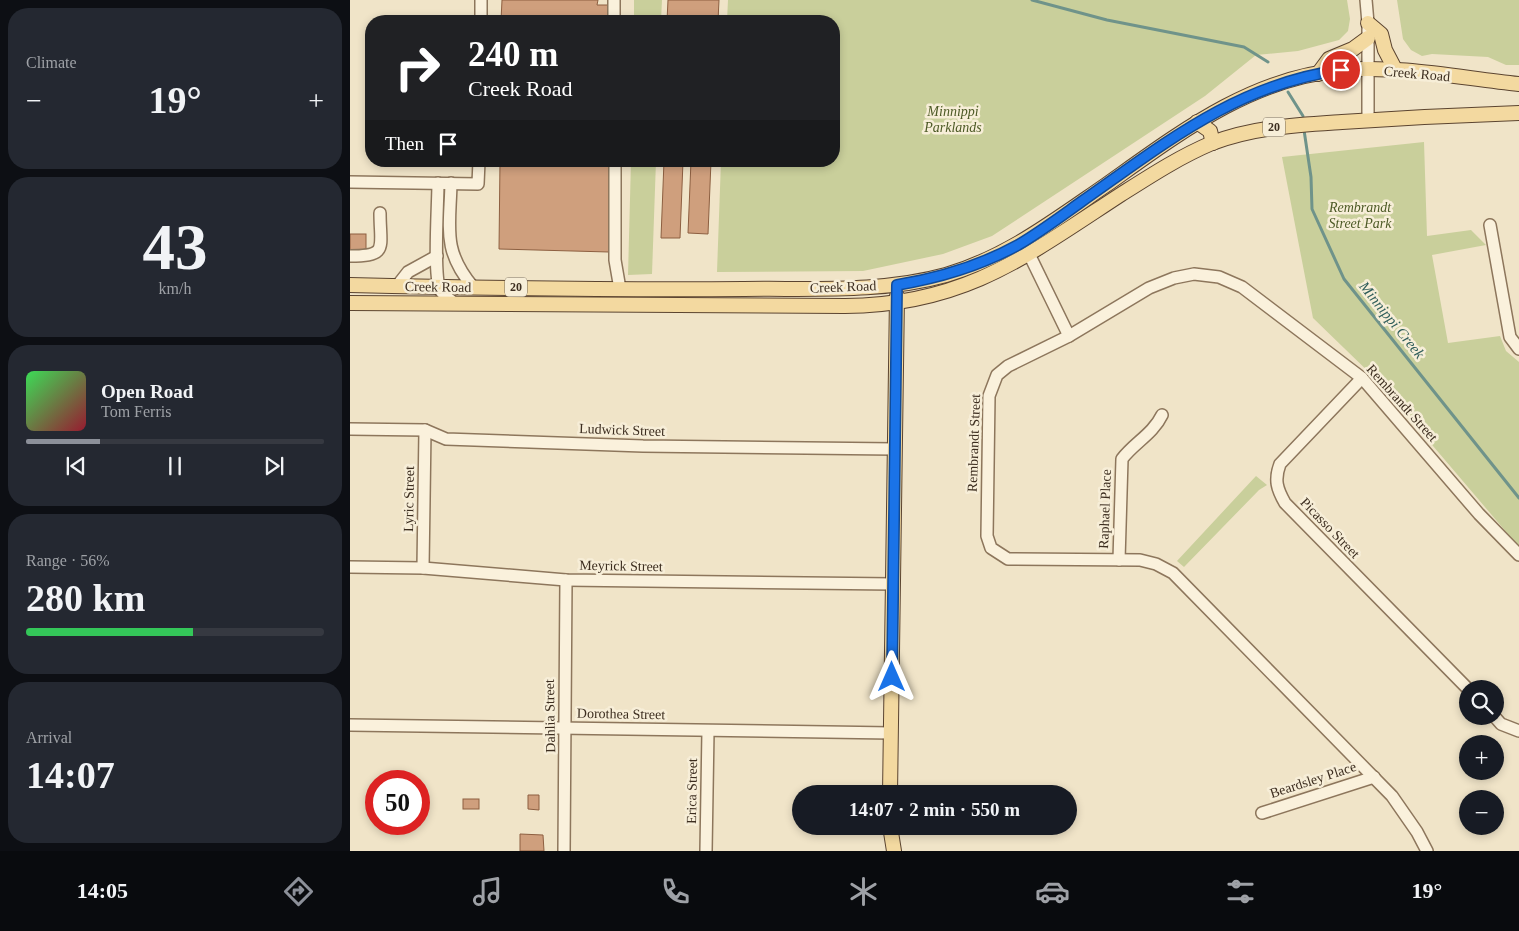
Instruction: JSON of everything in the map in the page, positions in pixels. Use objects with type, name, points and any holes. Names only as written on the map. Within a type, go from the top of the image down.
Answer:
[{"type":"main road","points":[[1368,23],[1381,34],[1396,71]]},
{"type":"main road","points":[[1318,74],[1329,59],[1353,49],[1368,38]]},
{"type":"main road","name":"Creek Road","points":[[350,285],[620,289],[844,288],[897,285],[965,269],[1018,244],[1197,122],[1260,90],[1318,74],[1368,70],[1396,71],[1519,84]]},
{"type":"main road","name":"Creek Road","points":[[350,303],[853,306],[897,303],[959,288],[994,274],[1029,254],[1162,168],[1214,143],[1241,134],[1278,126],[1519,113]]},
{"type":"main road","points":[[1197,122],[1210,132],[1214,143]]},
{"type":"main road","points":[[890,785],[897,285]]},
{"type":"main road","points":[[887,851],[889,835]]},
{"type":"main road","points":[[891,835],[894,851]]},
{"type":"street","points":[[481,0],[481,15]]},
{"type":"street","points":[[614,0],[614,15]]},
{"type":"street","points":[[1366,0],[1368,23],[1368,120]]},
{"type":"street","points":[[350,182],[478,184],[478,167]]},
{"type":"street","points":[[615,167],[615,260],[620,289]]},
{"type":"street","points":[[438,183],[437,256],[439,287],[454,303]]},
{"type":"street","points":[[451,183],[450,247],[456,264],[473,287]]},
{"type":"street","points":[[350,256],[372,256],[377,254],[380,248],[380,213]]},
{"type":"street","points":[[1490,225],[1510,337],[1519,350]]},
{"type":"street","points":[[1029,254],[1069,336]]},
{"type":"street","points":[[397,286],[408,272],[437,256]]},
{"type":"street","name":"Rembrandt Street","points":[[1427,851],[1406,815],[1392,796],[1173,573],[1156,564],[1140,560],[1008,559],[990,548],[987,536],[989,396],[992,384],[996,375],[1008,366],[1069,336],[1149,288],[1174,278],[1194,274],[1219,277],[1242,287],[1321,345],[1362,378],[1479,514],[1519,555]]},
{"type":"street","name":"Picasso Street","points":[[1362,378],[1280,464],[1276,474],[1276,487],[1285,503],[1459,680]]},
{"type":"street","name":"Raphael Place","points":[[1119,560],[1122,459],[1129,450],[1157,426],[1162,415]]},
{"type":"street","name":"Ludwick Street","points":[[350,429],[425,430],[446,439],[643,446],[894,449]]},
{"type":"street","name":"Lyric Street","points":[[422,568],[425,430]]},
{"type":"street","name":"Meyrick Street","points":[[350,566],[422,568],[566,580],[893,584]]},
{"type":"street","name":"Dahlia Street","points":[[564,851],[566,580]]},
{"type":"street","name":"Dorothea Street","points":[[350,725],[891,733]]},
{"type":"street","points":[[1504,725],[1519,730]]},
{"type":"street","name":"Erica Street","points":[[706,851],[708,730]]},
{"type":"street","name":"Beardsley Place","points":[[1262,812],[1374,777]]},
{"type":"green space","points":[[634,0],[662,0],[661,15],[634,15]]},
{"type":"green space","name":"Minnippi Parklands","points":[[728,0],[1347,0],[1350,19],[1348,31],[1339,40],[1298,51],[1256,55],[1205,96],[992,236],[943,254],[863,271],[717,272],[721,167],[840,167],[840,15],[727,15]]},
{"type":"green space","points":[[1397,0],[1519,0],[1519,65],[1506,65],[1488,57],[1432,54],[1422,56],[1411,50],[1403,39]]},
{"type":"green space","name":"Rembrandt Street Park","points":[[1424,142],[1427,236],[1471,230],[1486,245],[1432,255],[1448,343],[1500,336],[1506,351],[1519,362],[1519,547],[1376,379],[1313,318],[1282,157]]},
{"type":"green space","points":[[631,167],[656,167],[652,274],[628,275]]},
{"type":"green space","points":[[1256,476],[1267,485],[1259,490],[1184,567],[1177,561]]},
{"type":"building","points":[[502,0],[598,0],[597,5],[612,5],[612,15],[501,15]]},
{"type":"building","points":[[668,0],[719,0],[718,15],[667,15]]},
{"type":"building","points":[[500,167],[610,167],[609,252],[499,249]]},
{"type":"building","points":[[664,167],[683,167],[680,238],[661,238]]},
{"type":"building","points":[[691,167],[711,167],[708,234],[688,233]]},
{"type":"building","points":[[350,234],[366,234],[366,250],[350,250]]},
{"type":"building","points":[[528,795],[539,795],[539,810],[528,809]]},
{"type":"building","points":[[463,799],[479,799],[479,809],[463,809]]},
{"type":"building","points":[[520,834],[543,835],[544,851],[520,851]]},
{"type":"waterway","name":"Minnippi Creek","points":[[1032,0],[1107,20],[1244,47],[1268,62]]},
{"type":"waterway","name":"Minnippi Creek","points":[[1288,92],[1303,116]]},
{"type":"waterway","name":"Minnippi Creek","points":[[1304,130],[1311,177],[1312,209],[1344,279],[1519,498]]},
{"type":"route","points":[[892,677],[897,285],[926,280],[965,269],[1018,244],[1039,232],[1184,130],[1209,114],[1242,98],[1282,82],[1341,70]]}]
